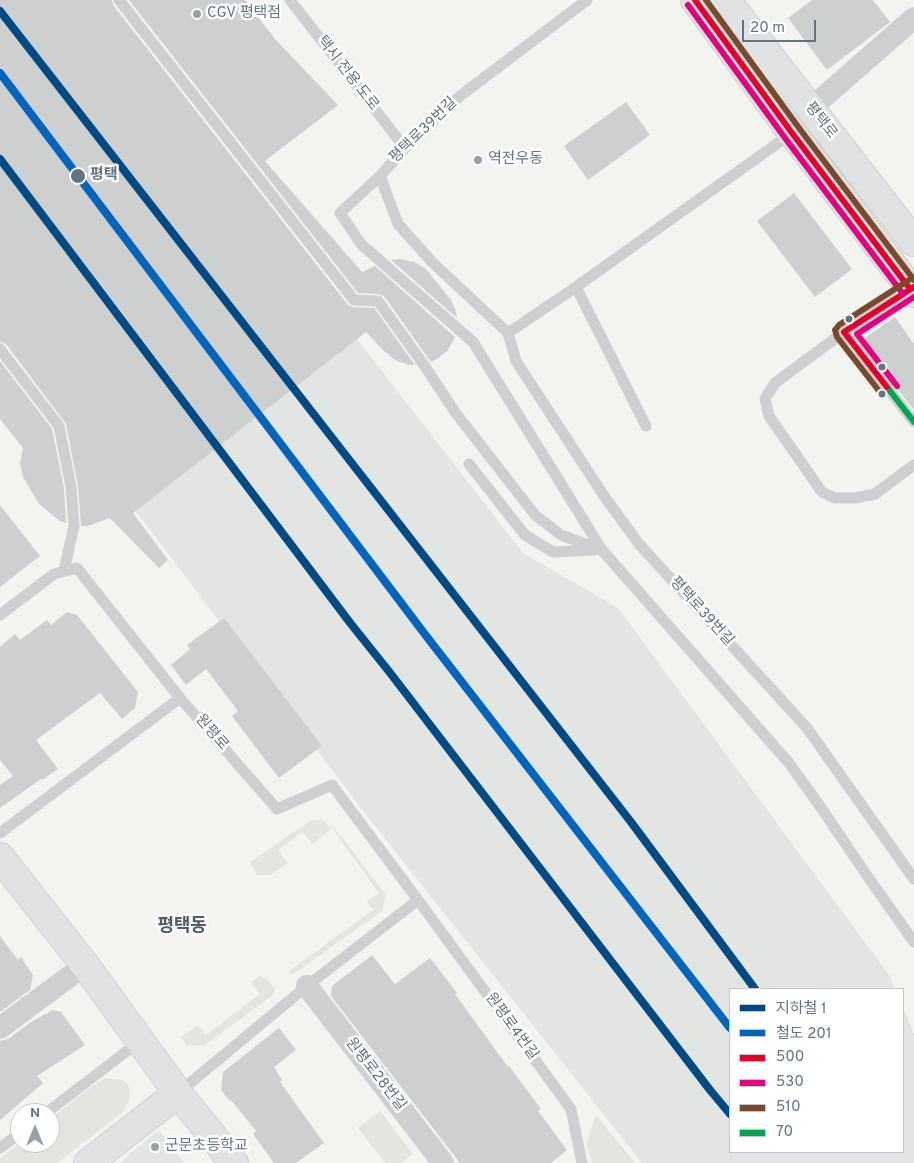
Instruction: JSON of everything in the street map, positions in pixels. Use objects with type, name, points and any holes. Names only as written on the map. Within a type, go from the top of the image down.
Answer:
[{"type":"street","name":"평택로","points":[[695,0],[792,133],[913,289]]},
{"type":"street","name":"평택로","points":[[726,0],[914,242]]},
{"type":"street","points":[[810,109],[914,18]]},
{"type":"street","points":[[0,857],[85,966],[178,1093],[234,1163]]},
{"type":"street","points":[[0,1028],[85,966]]},
{"type":"street","name":"원평로28번길","points":[[307,986],[443,1163]]},
{"type":"street","points":[[88,1163],[178,1093]]},
{"type":"lane","points":[[119,0],[354,300],[378,301],[455,412],[536,515],[561,535],[602,550]]},
{"type":"lane","name":"택시 전용 도로","points":[[290,0],[405,148]]},
{"type":"lane","name":"평택로39번길","points":[[587,0],[460,96],[412,140],[380,176],[398,224],[432,262],[508,333],[516,361],[604,496],[639,544],[807,728],[914,878]]},
{"type":"lane","points":[[508,333],[576,287],[792,133]]},
{"type":"lane","points":[[380,176],[340,213],[361,244],[473,342],[602,550],[789,763],[914,942]]},
{"type":"lane","points":[[576,287],[646,426]]},
{"type":"lane","points":[[913,289],[844,332],[776,383],[765,399],[769,416],[822,492],[836,498],[856,498],[875,494],[914,465]]},
{"type":"lane","points":[[844,332],[914,422]]},
{"type":"lane","points":[[0,349],[59,426],[71,487],[74,526],[64,571],[54,574],[0,614]]},
{"type":"lane","points":[[469,464],[525,535],[553,552],[602,550]]},
{"type":"lane","name":"원평로","points":[[64,571],[77,568],[180,698],[277,809],[332,785],[418,900]]},
{"type":"lane","points":[[0,833],[180,698]]},
{"type":"lane","points":[[178,1093],[307,986],[418,900]]},
{"type":"lane","name":"원평로4번길","points":[[418,900],[571,1109],[582,1163]]},
{"type":"lane","points":[[59,1103],[141,1041]]},
{"type":"shaded area","points":[[94,0],[523,553],[618,608],[889,975],[895,988],[729,988],[729,1153],[904,1153],[904,1009],[914,1034],[914,1163],[642,1163],[364,812],[0,332]]},
{"type":"shaded area","points":[[312,820],[323,820],[331,829],[312,844],[303,832],[278,850],[288,863],[270,875],[257,875],[250,862]]},
{"type":"shaded area","points":[[327,821],[341,836],[386,895],[382,911],[292,975],[289,971],[373,910],[367,901],[379,893]]},
{"type":"shaded area","points":[[259,976],[267,979],[275,989],[273,995],[205,1045],[187,1046],[181,1037],[198,1025],[206,1035],[260,994],[251,982]]},
{"type":"shaded area","points":[[105,1078],[123,1080],[129,1086],[130,1098],[123,1112],[57,1163],[0,1163],[0,1158],[10,1150],[10,1153],[60,1153],[60,1111]]},
{"type":"shaded area","points":[[380,1111],[413,1154],[401,1163],[385,1163],[358,1128]]},
{"type":"shaded area","points":[[596,1115],[635,1163],[592,1163],[586,1145]]},
{"type":"shaded area","name":"군문초등학교","points":[[159,1130],[184,1163],[119,1163]]},
{"type":"building","points":[[0,0],[112,0],[113,5],[348,305],[374,308],[415,365],[395,360],[366,332],[133,513],[168,560],[159,568],[110,518],[88,526],[81,526],[78,486],[66,424],[6,344],[0,342]]},
{"type":"building","points":[[129,0],[245,0],[275,39],[338,105],[265,161],[362,272],[375,266],[455,337],[448,350],[431,362],[384,296],[358,293]]},
{"type":"building","points":[[812,0],[873,0],[890,22],[827,70],[788,18]]},
{"type":"building","points":[[626,102],[650,135],[588,180],[564,146]]},
{"type":"building","points":[[794,193],[852,269],[815,297],[757,221]]},
{"type":"building","points":[[400,259],[414,262],[426,269],[451,300],[457,318],[391,260]]},
{"type":"building","points":[[895,317],[914,344],[914,410],[862,340]]},
{"type":"building","points":[[0,361],[52,429],[64,488],[66,523],[60,521],[39,504],[23,477],[20,463],[23,448],[0,419]]},
{"type":"building","points":[[0,505],[40,556],[0,587]]},
{"type":"building","points":[[67,612],[77,615],[138,692],[135,708],[122,719],[100,693],[36,740],[58,769],[0,808],[0,785],[13,776],[0,760],[0,647],[15,634],[20,640],[47,620],[51,625]]},
{"type":"building","points":[[224,618],[322,746],[279,778],[232,716],[238,711],[206,669],[186,685],[171,665],[190,649],[187,645]]},
{"type":"building","points":[[0,936],[18,960],[21,957],[33,975],[30,990],[0,1012]]},
{"type":"building","points":[[372,955],[395,984],[430,958],[457,993],[455,994],[508,1067],[541,1109],[538,1111],[567,1150],[551,1163],[460,1163],[331,996],[332,986]]},
{"type":"building","points":[[53,1010],[61,1012],[85,1045],[37,1076],[43,1083],[20,1103],[10,1103],[10,1111],[0,1120],[0,1041],[8,1039],[31,1022]]},
{"type":"building","points":[[279,1028],[296,1050],[274,1067],[282,1080],[280,1082],[324,1143],[296,1163],[274,1163],[253,1134],[256,1131],[221,1090],[223,1072]]},
{"type":"metro line","name":"1","points":[[0,11],[631,822],[754,988]]},
{"type":"metro line","name":"1","points":[[0,159],[351,624],[729,1113]]},
{"type":"rail line","name":"201","points":[[0,73],[427,637],[729,1027]]},
{"type":"transit line","name":"500","points":[[695,0],[792,133],[910,289]]},
{"type":"transit line","name":"510","points":[[706,0],[799,128],[914,280]]},
{"type":"transit line","name":"530","points":[[688,5],[785,138],[903,294]]},
{"type":"transit line","name":"510","points":[[883,396],[837,337],[835,330],[839,325],[909,280]]},
{"type":"transit line","name":"500","points":[[890,391],[844,332],[914,287]]},
{"type":"transit line","name":"530","points":[[897,386],[857,334],[914,297]]},
{"type":"transit line","name":"70","points":[[890,391],[914,422]]},
{"type":"place","name":"CGV 평택점","points":[[197,14]]},
{"type":"place","name":"역전우동","points":[[478,160]]},
{"type":"place","name":"평택","points":[[78,176]]},
{"type":"place","name":"군문초등학교","points":[[155,1147]]},
{"type":"district","name":"평택동","points":[[182,927]]}]
